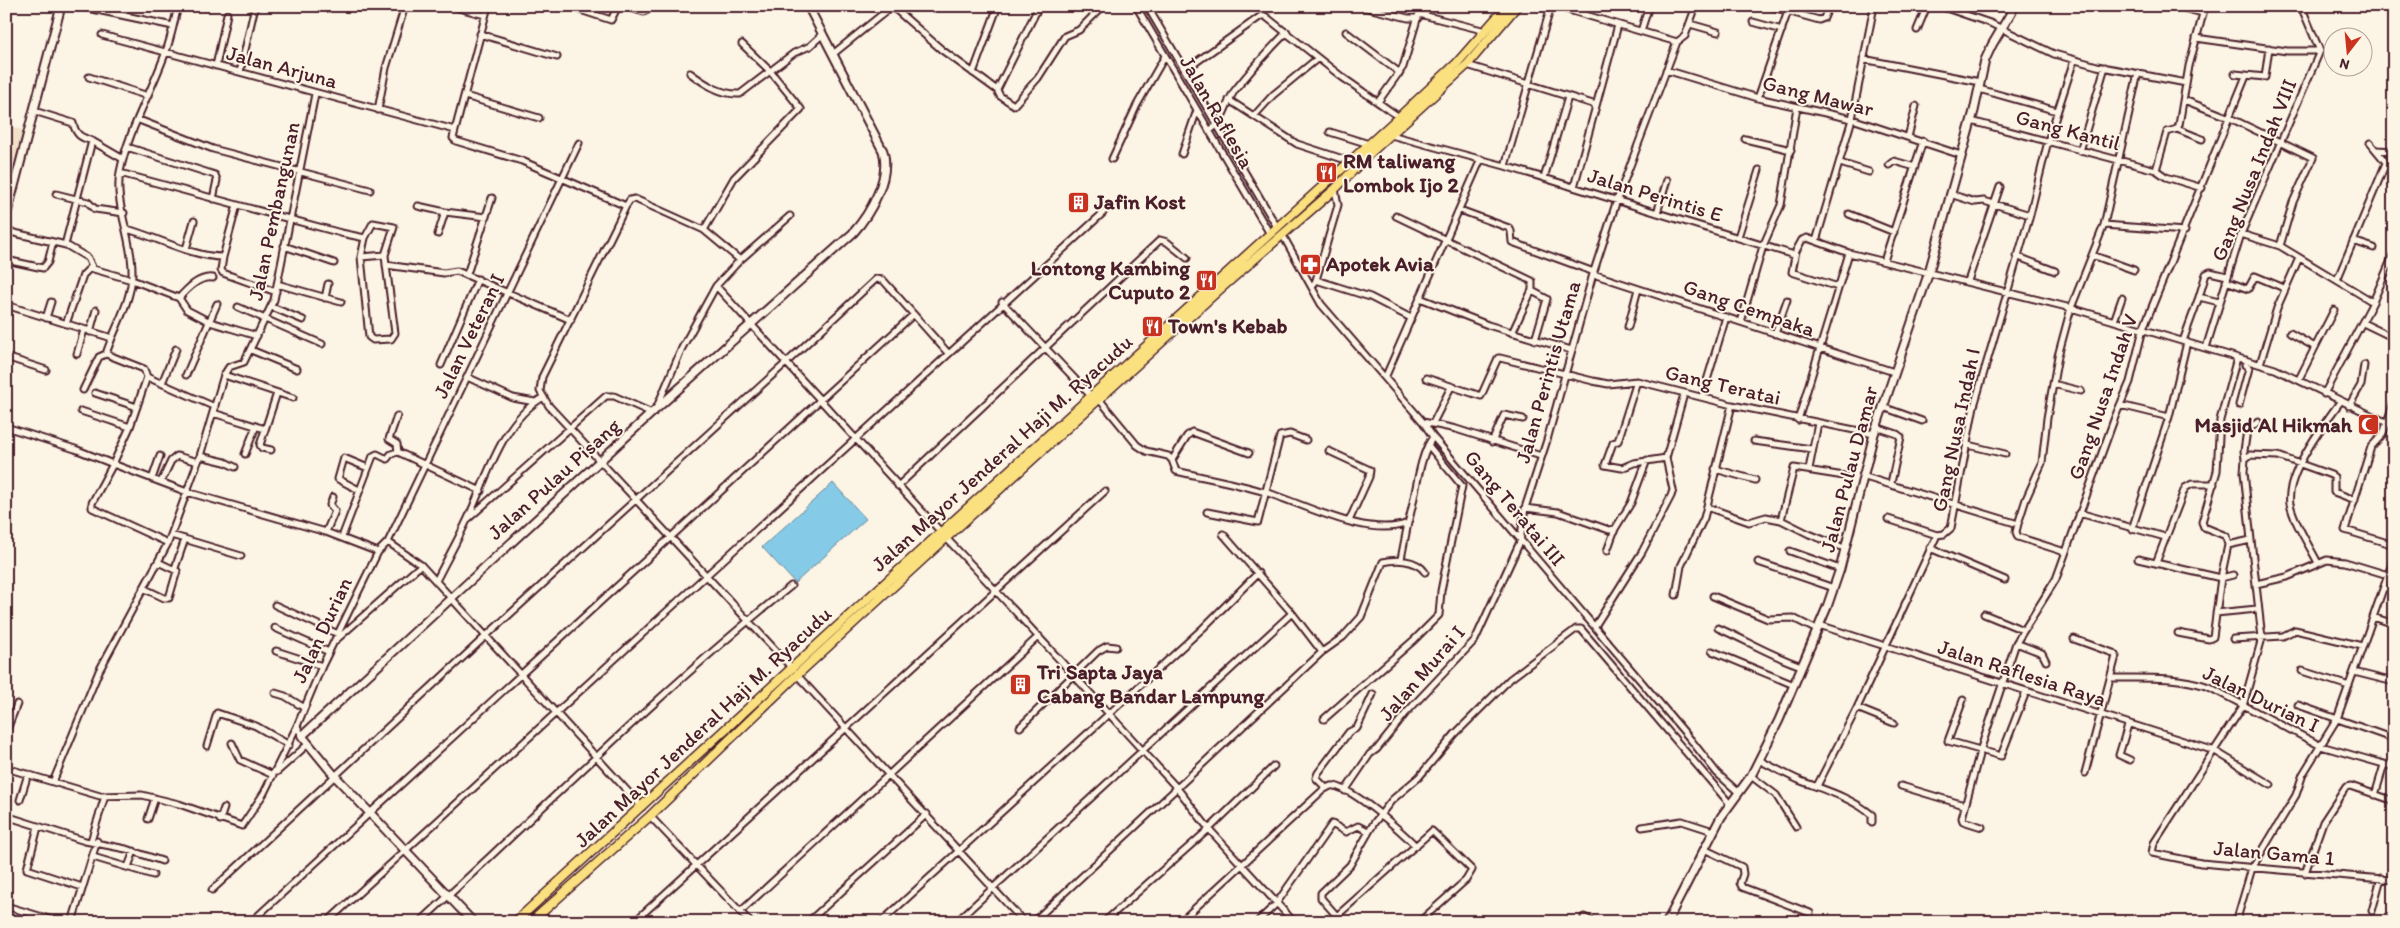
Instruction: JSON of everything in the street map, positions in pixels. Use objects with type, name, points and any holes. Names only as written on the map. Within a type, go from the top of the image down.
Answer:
[{"type":"main road","name":"Jalan Mayor Jenderal Haji M. Ryacudu","points":[[516,922],[856,615],[864,602],[1092,406],[1351,160],[1369,144],[1388,134],[1399,117],[1457,63],[1507,6]]},
{"type":"main road","name":"Jalan Mayor Jenderal Haji M. Ryacudu","points":[[856,615],[870,608],[943,535],[1091,396],[1276,233],[1335,189],[1388,134],[1467,65],[1517,6]]},
{"type":"main road","points":[[1351,160],[1366,150],[1368,155]]},
{"type":"main road","points":[[1074,412],[1076,416],[1092,406]]},
{"type":"main road","points":[[1054,430],[1069,419],[1072,421],[1072,424]]},
{"type":"main road","points":[[864,602],[864,607],[870,608]]},
{"type":"main road","name":"Jalan Mayor Jenderal Haji M. Ryacudu","points":[[531,922],[650,816],[795,671]]},
{"type":"main road","points":[[578,866],[580,872],[586,874]]},
{"type":"main road","points":[[563,878],[569,880],[570,886]]},
{"type":"street","points":[[6,198],[57,6]]},
{"type":"street","points":[[6,217],[61,6]]},
{"type":"street","points":[[78,6],[173,26]]},
{"type":"street","points":[[106,354],[125,308],[132,280],[132,258],[119,184],[120,173],[127,148],[166,52],[178,6]]},
{"type":"street","points":[[240,72],[256,6]]},
{"type":"street","points":[[378,110],[386,68],[405,6]]},
{"type":"street","points":[[451,6],[486,15]]},
{"type":"street","points":[[488,6],[453,138],[456,142],[522,160],[626,206]]},
{"type":"street","points":[[568,6],[611,20],[618,6]]},
{"type":"street","points":[[623,6],[644,12],[654,6]]},
{"type":"street","name":"Jalan Pulau Pisang","points":[[302,736],[451,597],[867,217],[882,177],[885,158],[874,131],[808,6]]},
{"type":"street","points":[[833,54],[891,7],[902,6]]},
{"type":"street","points":[[973,73],[998,6]]},
{"type":"street","points":[[996,90],[1032,15],[1039,6]]},
{"type":"street","points":[[891,7],[942,50],[996,90],[1000,96],[1015,105],[1038,78],[1065,36],[1079,30],[1103,6]]},
{"type":"street","name":"Jalan Raflesia","points":[[1136,6],[1197,110],[1213,129],[1276,233]]},
{"type":"street","name":"Jalan Raflesia","points":[[1147,6],[1185,70],[1213,129],[1276,233]]},
{"type":"street","points":[[1359,6],[1408,18],[1419,16],[1486,31]]},
{"type":"street","points":[[1378,102],[1400,73],[1421,6]]},
{"type":"street","points":[[1505,166],[1551,6]]},
{"type":"street","points":[[1555,6],[1678,42]]},
{"type":"street","points":[[1641,31],[1649,6]]},
{"type":"street","name":"Jalan Perintis Utama","points":[[1520,541],[1525,508],[1593,273],[1617,200],[1666,70],[1678,42],[1685,36],[1696,6]]},
{"type":"street","points":[[1769,6],[1822,20],[1829,6]]},
{"type":"street","points":[[1816,241],[1852,119],[1874,6]]},
{"type":"street","points":[[1917,30],[1927,6]]},
{"type":"street","points":[[1940,6],[2002,28],[2030,43],[2074,60],[2186,83]]},
{"type":"street","name":"Jalan Pulau Damar","points":[[1667,922],[1713,831],[1751,776],[1759,760],[1794,686],[1834,588],[1862,476],[1894,372],[1929,272],[1979,86],[1992,45],[2015,6]]},
{"type":"street","points":[[2174,6],[2203,13]]},
{"type":"street","points":[[2177,129],[2196,38],[2205,6]]},
{"type":"street","points":[[2196,38],[2269,48],[2320,51],[2301,6]]},
{"type":"street","points":[[1758,98],[1788,11]]},
{"type":"street","points":[[216,66],[227,14]]},
{"type":"street","points":[[1185,70],[1261,16],[1268,17],[1318,58],[1399,117]]},
{"type":"street","points":[[1753,22],[1782,30]]},
{"type":"street","points":[[1690,24],[1718,32]]},
{"type":"street","points":[[1574,187],[1618,25]]},
{"type":"street","points":[[1213,129],[1229,100],[1244,79],[1287,32]]},
{"type":"street","points":[[1346,32],[1400,73]]},
{"type":"street","points":[[480,34],[557,57]]},
{"type":"street","points":[[690,73],[712,87],[735,94],[745,92],[794,53],[810,46],[823,34]]},
{"type":"street","name":"Jalan Arjuna","points":[[102,35],[315,94],[455,130]]},
{"type":"street","points":[[704,230],[734,178],[800,111],[801,107],[771,72],[742,44]]},
{"type":"street","points":[[2236,74],[2266,76],[2269,48]]},
{"type":"street","name":"Gang Nusa Indah VIII","points":[[2206,348],[2241,234],[2320,51]]},
{"type":"street","points":[[1112,158],[1148,84],[1165,56]]},
{"type":"street","points":[[1254,116],[1273,95],[1318,58]]},
{"type":"street","points":[[1863,59],[1979,86],[2057,110]]},
{"type":"street","name":"Gang Nusa Indah I","points":[[1817,786],[1857,708],[1937,534],[1944,534],[1951,528],[1974,406],[2016,256],[2030,216],[2048,141],[2074,60]]},
{"type":"street","points":[[1467,65],[1596,105]]},
{"type":"street","points":[[2080,151],[2105,67]]},
{"type":"street","name":"Gang Mawar","points":[[1666,70],[1758,98],[1852,119],[1961,155]]},
{"type":"street","points":[[2065,552],[2016,535],[2026,499],[2042,463],[2053,384],[2071,308],[2104,225],[2138,73]]},
{"type":"street","name":"Gang Nusa Indah V","points":[[1964,805],[2016,642],[2056,579],[2135,367],[2142,329],[2185,231],[2246,76]]},
{"type":"street","points":[[89,77],[148,96]]},
{"type":"street","name":"Jalan Pembangunan","points":[[224,375],[230,367],[244,362],[272,307],[315,94]]},
{"type":"street","points":[[464,96],[539,118]]},
{"type":"street","points":[[1544,178],[1568,97]]},
{"type":"street","points":[[1229,100],[1297,144],[1351,160]]},
{"type":"street","points":[[2184,100],[2230,118],[2313,158],[2293,202],[2280,246]]},
{"type":"street","points":[[1908,137],[1916,106]]},
{"type":"street","points":[[1741,322],[1763,246],[1781,205],[1797,107]]},
{"type":"street","points":[[1182,154],[1197,110]]},
{"type":"street","points":[[34,111],[73,123],[75,132],[79,137],[92,141],[123,159]]},
{"type":"street","points":[[139,120],[213,148],[370,190]]},
{"type":"street","name":"Gang Kantil","points":[[1971,121],[2156,170],[2166,178],[2202,188]]},
{"type":"street","points":[[2156,170],[2167,132],[2177,129],[2202,139]]},
{"type":"street","points":[[1330,132],[1369,144]]},
{"type":"street","name":"Jalan Perintis E","points":[[1388,134],[1505,166],[1794,255]]},
{"type":"street","points":[[1744,139],[1790,150]]},
{"type":"street","points":[[65,245],[92,141]]},
{"type":"street","points":[[1884,261],[1923,141]]},
{"type":"street","name":"Jalan Veteran I","points":[[388,542],[579,143]]},
{"type":"street","points":[[2370,143],[2394,172]]},
{"type":"street","points":[[127,148],[215,175],[217,180],[213,199]]},
{"type":"street","points":[[2376,150],[2394,151]]},
{"type":"street","points":[[1385,378],[1481,159]]},
{"type":"street","points":[[1889,166],[1894,161],[1915,167]]},
{"type":"street","points":[[2337,280],[2386,162]]},
{"type":"street","points":[[1840,163],[1869,172]]},
{"type":"street","points":[[1738,237],[1758,170]]},
{"type":"street","points":[[120,173],[366,238]]},
{"type":"street","points":[[1657,212],[1667,180]]},
{"type":"street","points":[[1968,281],[2000,187]]},
{"type":"street","points":[[1312,288],[1338,205],[1335,189]]},
{"type":"street","points":[[56,194],[91,203],[96,209],[124,212]]},
{"type":"street","points":[[1950,194],[1975,202],[1984,201],[1995,204],[2030,216]]},
{"type":"street","points":[[466,274],[492,198]]},
{"type":"street","points":[[740,260],[704,230],[635,199],[626,206],[572,320],[542,377],[540,391],[542,398],[637,498],[747,622],[848,728],[1024,922]]},
{"type":"street","points":[[237,205],[222,257],[221,270],[223,273],[276,292]]},
{"type":"street","points":[[418,206],[445,212],[486,217]]},
{"type":"street","name":"Jalan Perintis Utama","points":[[1460,210],[1509,228],[1512,242],[1593,273]]},
{"type":"street","points":[[438,234],[445,212]]},
{"type":"street","points":[[328,922],[1002,302],[1103,213]]},
{"type":"street","points":[[1849,214],[1894,232]]},
{"type":"street","points":[[468,520],[606,396],[614,396],[654,412],[682,348],[716,286],[740,260],[790,216]]},
{"type":"street","points":[[1396,216],[1446,242],[1532,280],[1532,290],[1512,332]]},
{"type":"street","points":[[186,249],[194,221]]},
{"type":"street","points":[[373,223],[394,226],[385,255],[395,333],[391,339],[373,340],[369,337],[361,257],[366,238],[373,223]]},
{"type":"street","points":[[2104,225],[2185,231]]},
{"type":"street","points":[[127,229],[186,249],[222,257]]},
{"type":"street","points":[[6,232],[65,245],[88,258],[93,269]]},
{"type":"street","name":"Gang Teratai III","points":[[1276,233],[1321,304],[1423,422],[1431,441],[1595,626],[1717,773],[1734,798]]},
{"type":"street","points":[[2241,234],[2280,246],[2374,302]]},
{"type":"street","points":[[1838,287],[1792,272],[1794,255],[1804,238],[1849,253],[2006,290],[2260,364],[2299,379],[2340,402],[2394,426]]},
{"type":"street","points":[[898,486],[1160,240],[1167,242],[1187,258]]},
{"type":"street","points":[[2353,241],[2374,248]]},
{"type":"street","points":[[6,260],[44,268],[48,262],[53,242]]},
{"type":"street","points":[[284,246],[334,263]]},
{"type":"street","points":[[1798,420],[1849,253]]},
{"type":"street","points":[[2324,394],[2374,302],[2394,253]]},
{"type":"street","points":[[361,257],[385,255]]},
{"type":"street","points":[[2092,255],[2134,270]]},
{"type":"street","points":[[2016,256],[2055,271]]},
{"type":"street","points":[[2260,364],[2284,288],[2298,258]]},
{"type":"street","points":[[386,265],[444,273],[457,271],[572,320]]},
{"type":"street","points":[[66,324],[83,275],[87,269],[93,269],[132,280],[178,298],[186,310],[210,322],[258,336]]},
{"type":"street","points":[[2132,529],[2169,417],[2185,342],[2206,274],[2210,272],[2248,288],[2255,276],[2284,288]]},
{"type":"street","name":"Gang Cempaka","points":[[1593,273],[1819,349],[1894,372]]},
{"type":"street","points":[[178,298],[195,283],[205,278],[213,278]]},
{"type":"street","points":[[212,890],[334,775],[787,362],[876,278],[884,280],[912,315],[948,353]]},
{"type":"street","points":[[441,365],[478,279]]},
{"type":"street","points":[[1316,280],[1370,298],[1411,318]]},
{"type":"street","points":[[277,284],[341,302]]},
{"type":"street","points":[[325,298],[328,284]]},
{"type":"street","points":[[716,286],[943,535],[1040,636],[1107,714],[1177,788],[1209,829],[1294,922]]},
{"type":"street","points":[[1628,327],[1638,289]]},
{"type":"street","points":[[1532,290],[1547,299],[1536,340]]},
{"type":"street","points":[[2199,297],[2219,302]]},
{"type":"street","points":[[1420,298],[1512,332],[1571,350]]},
{"type":"street","points":[[2114,321],[2122,298]]},
{"type":"street","points":[[1775,334],[1787,300]]},
{"type":"street","points":[[46,318],[51,302]]},
{"type":"street","points":[[1002,302],[1091,396]]},
{"type":"street","points":[[186,375],[217,304]]},
{"type":"street","points":[[6,305],[112,338]]},
{"type":"street","points":[[238,307],[267,318],[322,344]]},
{"type":"street","points":[[272,307],[303,320]]},
{"type":"street","points":[[77,354],[96,310]]},
{"type":"street","points":[[2299,379],[2334,310]]},
{"type":"street","points":[[251,922],[912,315]]},
{"type":"street","points":[[1702,397],[1726,317]]},
{"type":"street","points":[[2363,323],[2394,338]]},
{"type":"street","points":[[2290,333],[2315,347]]},
{"type":"street","points":[[162,382],[176,349]]},
{"type":"street","points":[[251,350],[297,369]]},
{"type":"street","points":[[83,390],[99,357],[106,354],[144,369],[147,377],[130,427],[92,503],[92,508],[168,543]]},
{"type":"street","points":[[6,357],[46,370]]},
{"type":"street","name":"Gang Teratai","points":[[1451,387],[1482,395],[1498,358],[1500,358],[1608,384],[1637,381],[1684,394],[1798,420],[1900,435],[1901,439],[1891,483]]},
{"type":"street","points":[[2178,633],[2211,639],[2228,545],[2224,535],[2203,526],[2217,471],[2220,420],[2237,358]]},
{"type":"street","points":[[2238,406],[2248,368],[2245,365],[2246,360]]},
{"type":"street","points":[[2349,406],[2361,385],[2364,364]]},
{"type":"street","points":[[53,782],[99,671],[168,543],[200,456],[224,375],[293,398]]},
{"type":"street","points":[[147,377],[215,407]]},
{"type":"street","points":[[467,377],[513,398],[535,402]]},
{"type":"street","points":[[1426,378],[1451,387],[1434,423]]},
{"type":"street","points":[[1637,381],[1618,441],[1613,443],[1605,465],[1622,468],[1647,460],[1666,458]]},
{"type":"street","points":[[2053,384],[2081,391]]},
{"type":"street","points":[[270,450],[260,446],[277,393]]},
{"type":"street","points":[[95,394],[137,407]]},
{"type":"street","points":[[1595,626],[1642,552],[1671,496],[1672,490],[1666,458],[1684,394]]},
{"type":"street","points":[[436,581],[468,520],[507,434],[514,422],[535,402],[542,398]]},
{"type":"street","points":[[1099,399],[1142,450],[1172,460]]},
{"type":"street","points":[[2318,563],[2291,506],[2292,487],[2300,464],[2340,402]]},
{"type":"street","points":[[2394,402],[2383,434],[2371,447],[2345,530],[2394,545]]},
{"type":"street","points":[[1676,595],[1681,566],[1701,526],[1732,405]]},
{"type":"street","points":[[2120,405],[2169,417]]},
{"type":"street","points":[[1883,407],[1922,421]]},
{"type":"street","points":[[81,411],[130,427]]},
{"type":"street","points":[[213,413],[266,429]]},
{"type":"street","points":[[1492,442],[1504,415],[1523,419]]},
{"type":"street","points":[[397,416],[388,436],[390,441],[397,444],[398,452]]},
{"type":"street","points":[[1423,422],[1434,423],[1541,456]]},
{"type":"street","points":[[2215,752],[2243,706],[2262,638],[2257,609],[2244,472],[2244,451],[2248,430],[2258,422]]},
{"type":"street","points":[[1809,469],[1818,423]]},
{"type":"street","points":[[245,454],[256,426]]},
{"type":"street","points":[[6,427],[74,449],[187,492],[342,537],[378,552]]},
{"type":"street","points":[[1172,460],[1187,436],[1192,432],[1249,453]]},
{"type":"street","points":[[1207,512],[1256,523],[1259,520],[1280,436],[1290,434],[1306,440]]},
{"type":"street","points":[[1401,560],[1408,523],[1431,441]]},
{"type":"street","points":[[1324,719],[1414,640],[1439,614],[1440,591],[1462,486],[1431,441]]},
{"type":"street","points":[[1754,441],[1812,450]]},
{"type":"street","points":[[1968,445],[2005,454]]},
{"type":"street","points":[[1329,451],[1366,468],[1370,473],[1349,521]]},
{"type":"street","points":[[342,537],[373,456],[377,454],[386,459],[391,454],[398,452],[481,491]]},
{"type":"street","points":[[2245,460],[2250,455],[2278,456],[2331,475],[2334,477],[2333,490],[2355,500]]},
{"type":"street","points":[[152,479],[160,456]]},
{"type":"street","points":[[161,482],[171,461],[177,456],[198,462]]},
{"type":"street","points":[[200,456],[225,462],[236,467]]},
{"type":"street","points":[[359,490],[338,479],[344,458],[368,468]]},
{"type":"street","points":[[1172,460],[1176,471],[1265,492],[1349,521],[1395,527],[1408,523]]},
{"type":"street","points":[[1607,551],[1630,503],[1647,460]]},
{"type":"street","points":[[1781,520],[1793,468],[1844,476]]},
{"type":"street","points":[[1715,470],[1755,480]]},
{"type":"street","points":[[1862,476],[1891,483],[1894,487],[2018,524]]},
{"type":"street","points":[[2156,563],[2185,488],[2192,484],[2214,484]]},
{"type":"street","points":[[634,922],[1105,491]]},
{"type":"street","points":[[326,532],[335,511],[330,505],[332,497]]},
{"type":"street","points":[[1706,507],[1749,522],[1766,517],[1781,520],[1844,548]]},
{"type":"street","points":[[1525,508],[1558,512],[1608,530],[1616,529]]},
{"type":"street","points":[[2079,513],[2166,537]]},
{"type":"street","points":[[1888,518],[1937,534]]},
{"type":"street","points":[[1223,534],[1292,613],[1322,652]]},
{"type":"street","points":[[171,535],[241,556]]},
{"type":"street","points":[[143,588],[168,598],[177,574],[175,568],[185,539]]},
{"type":"street","points":[[2228,545],[2251,540]]},
{"type":"street","name":"Jalan Murai I","points":[[1345,791],[1370,754],[1378,749],[1406,713],[1475,640],[1520,541]]},
{"type":"street","points":[[388,542],[421,565],[642,807]]},
{"type":"street","name":"Jalan Durian","points":[[220,820],[238,826],[244,824],[289,745],[303,707],[328,652],[378,552],[388,542]]},
{"type":"street","points":[[1930,548],[2005,580]]},
{"type":"street","points":[[1790,551],[1840,568]]},
{"type":"street","points":[[2236,922],[2252,868],[2296,795],[2303,774],[2337,719],[2394,558]]},
{"type":"street","points":[[2138,559],[2221,578],[2233,575]]},
{"type":"street","points":[[1033,922],[1322,652],[1343,637],[1361,617],[1383,562],[1401,560],[1416,564],[1425,572]]},
{"type":"street","points":[[2256,584],[2287,577],[2328,560],[2336,560],[2388,575]]},
{"type":"street","points":[[158,562],[175,568]]},
{"type":"street","points":[[1758,562],[1834,588]]},
{"type":"street","points":[[333,643],[421,565]]},
{"type":"street","points":[[881,922],[1203,628],[1258,573]]},
{"type":"street","points":[[420,922],[597,757],[747,622],[791,586]]},
{"type":"street","points":[[2384,587],[2394,591]]},
{"type":"street","name":"Jalan Raflesia Raya","points":[[1713,596],[1768,619],[1793,618],[2215,752],[2271,785]]},
{"type":"street","points":[[275,605],[338,634]]},
{"type":"street","points":[[2216,613],[2257,609]]},
{"type":"street","points":[[956,922],[1292,613]]},
{"type":"street","points":[[1984,614],[2023,630]]},
{"type":"street","points":[[2373,617],[2394,624]]},
{"type":"street","points":[[275,628],[328,652]]},
{"type":"street","points":[[1718,628],[1763,648],[1782,660],[1802,666]]},
{"type":"street","points":[[1336,915],[1320,894],[1350,865],[1368,831],[1380,814],[1510,680],[1571,631],[1581,629],[1734,798]]},
{"type":"street","points":[[2233,639],[2283,636],[2295,630],[2362,646]]},
{"type":"street","points":[[740,912],[1040,636]]},
{"type":"street","points":[[2074,639],[2115,654],[2116,659],[2085,773]]},
{"type":"street","points":[[2016,642],[2042,653],[2046,661]]},
{"type":"street","points":[[1020,727],[1104,647],[1116,647]]},
{"type":"street","points":[[276,651],[322,666]]},
{"type":"street","points":[[1712,651],[1794,686]]},
{"type":"street","points":[[1611,662],[1618,655]]},
{"type":"street","points":[[2302,671],[2349,686]]},
{"type":"street","points":[[2354,672],[2394,682]]},
{"type":"street","name":"Jalan Durian I","points":[[2111,678],[2171,678],[2193,681],[2209,687],[2321,746],[2394,767]]},
{"type":"street","points":[[1963,700],[1948,741],[2002,756],[2026,692]]},
{"type":"street","points":[[275,693],[285,696],[303,707]]},
{"type":"street","points":[[1326,788],[1317,779],[1318,773],[1349,732],[1356,728],[1373,694]]},
{"type":"street","points":[[6,732],[17,704]]},
{"type":"street","points":[[2298,705],[2394,739]]},
{"type":"street","points":[[1857,708],[1894,723]]},
{"type":"street","points":[[207,746],[217,713],[256,726],[289,745]]},
{"type":"street","points":[[2128,725],[2119,755],[2130,760]]},
{"type":"street","points":[[297,726],[307,745],[473,922]]},
{"type":"street","points":[[232,743],[240,760],[273,775],[307,745]]},
{"type":"street","name":"Jalan Gama 1","points":[[2215,752],[2154,843],[2152,853],[2201,863],[2394,880]]},
{"type":"street","points":[[1759,760],[1800,781],[1817,786],[1870,813],[1872,822]]},
{"type":"street","points":[[2375,794],[2384,764]]},
{"type":"street","points":[[1104,922],[1209,829],[1274,766]]},
{"type":"street","points":[[6,768],[105,796],[130,794],[155,798],[186,806],[220,820],[224,808]]},
{"type":"street","points":[[20,800],[28,774]]},
{"type":"street","points":[[1751,776],[1776,795],[1796,826]]},
{"type":"street","points":[[1180,922],[1326,788],[1333,786],[1345,791],[1380,814],[1416,846]]},
{"type":"street","points":[[1901,786],[1964,805],[1962,820],[1982,827]]},
{"type":"street","points":[[2305,873],[2323,822],[2346,787],[2351,786],[2394,801]]},
{"type":"street","points":[[91,841],[105,796]]},
{"type":"street","points":[[148,819],[155,798]]},
{"type":"street","points":[[808,922],[926,814]]},
{"type":"street","points":[[6,816],[38,827],[134,851],[162,861]]},
{"type":"street","points":[[650,816],[750,922]]},
{"type":"street","points":[[1642,827],[1682,821],[1713,831]]},
{"type":"street","points":[[1257,922],[1276,904],[1332,824],[1346,832],[1358,826],[1368,831]]},
{"type":"street","points":[[38,827],[27,869],[42,876],[82,887]]},
{"type":"street","points":[[1330,922],[1430,832],[1434,832],[1463,860],[1471,872],[1466,880],[1419,922]]},
{"type":"street","points":[[72,922],[97,841]]},
{"type":"street","points":[[1704,849],[1742,867],[1743,874],[1740,881],[1742,886],[1810,913]]},
{"type":"street","points":[[128,866],[134,851]]},
{"type":"street","points":[[93,857],[153,875]]},
{"type":"street","points":[[2372,911],[2381,878]]},
{"type":"street","points":[[6,906],[59,922]]},
{"type":"street","points":[[1584,917],[1592,922]]},
{"type":"shaded area","points":[[6,125],[26,131],[6,204]]},
{"type":"water","points":[[833,483],[866,519],[795,583],[762,547]]},
{"type":"place","name":"RM taliwang Lombok Ijo 2","points":[[1327,173]]},
{"type":"place","name":"Jafin Kost","points":[[1078,202]]},
{"type":"place","name":"Apotek Avia","points":[[1310,264]]},
{"type":"place","name":"Lontong Kambing Cuputo 2","points":[[1206,280]]},
{"type":"place","name":"Town's Kebab","points":[[1152,326]]},
{"type":"place","name":"Masjid Al Hikmah","points":[[2368,425]]},
{"type":"place","name":"Tri Sapta Jaya Cabang Bandar Lampung","points":[[1021,684]]}]
